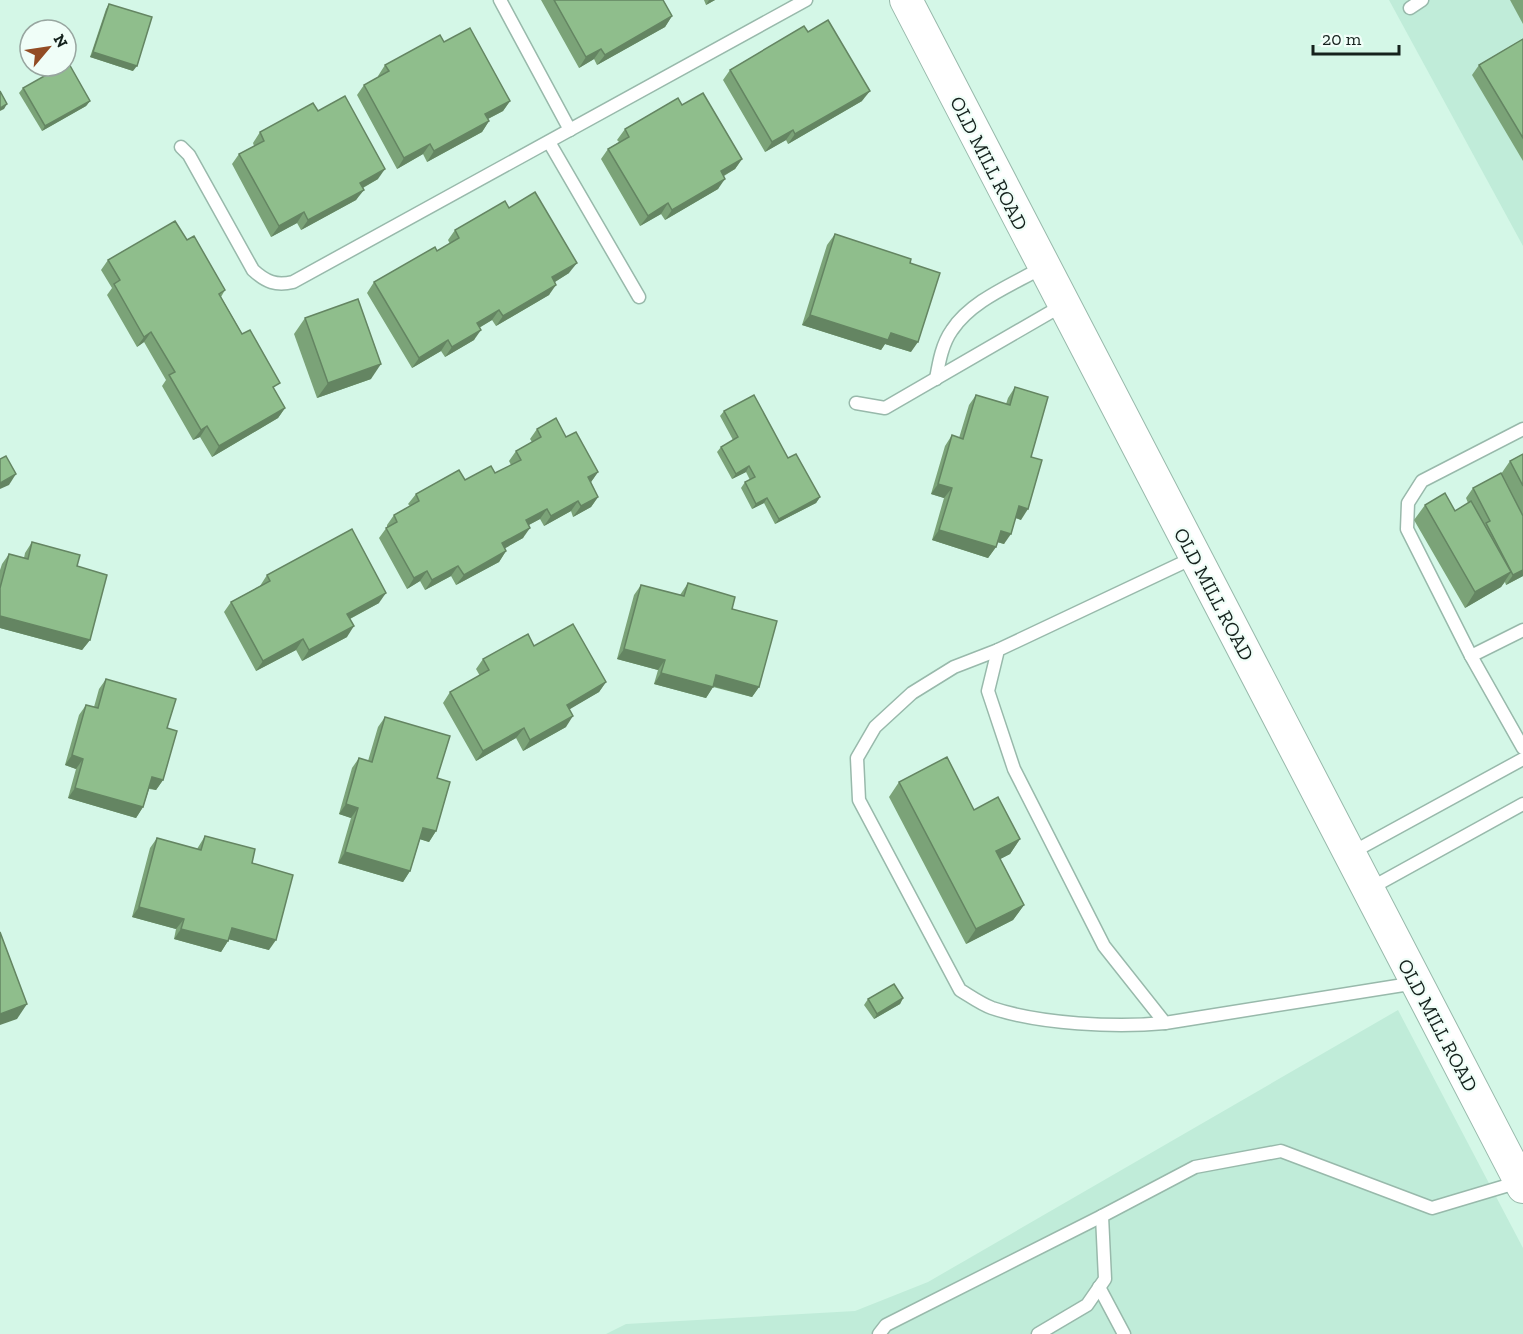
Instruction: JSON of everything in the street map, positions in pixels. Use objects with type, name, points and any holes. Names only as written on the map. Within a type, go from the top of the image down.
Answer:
[{"type":"street","name":"OLD MILL ROAD","points":[[906,0],[1522,1184]]},
{"type":"lane","points":[[500,0],[570,130]]},
{"type":"lane","points":[[182,147],[189,155],[253,270],[263,279],[284,285],[806,0]]},
{"type":"lane","points":[[1410,8],[1422,0]]},
{"type":"lane","points":[[549,142],[639,297]]},
{"type":"lane","points":[[936,379],[943,349],[951,331],[962,318],[976,305],[1043,267]]},
{"type":"lane","points":[[856,403],[885,408],[1063,305]]},
{"type":"lane","points":[[1523,429],[1422,481],[1408,503],[1407,529],[1471,656],[1523,748]]},
{"type":"lane","points":[[1194,557],[998,650],[954,667],[912,693],[875,727],[856,758],[859,800],[960,990],[990,1008],[1039,1019],[1134,1026],[1417,983]]},
{"type":"lane","points":[[1471,656],[1523,630]]},
{"type":"lane","points":[[998,650],[988,691],[1014,769],[1104,946],[1165,1023]]},
{"type":"lane","points":[[1349,854],[1523,759]]},
{"type":"lane","points":[[1368,890],[1523,804]]},
{"type":"lane","points":[[879,1334],[886,1325],[1196,1167],[1281,1151],[1432,1208],[1522,1184]]},
{"type":"lane","points":[[1038,1334],[1087,1305],[1105,1279],[1102,1216]]},
{"type":"lane","points":[[1099,1287],[1124,1334]]},
{"type":"shaded area","points":[[1389,0],[1523,0],[1523,246]]},
{"type":"shaded area","points":[[1398,1010],[1523,1248],[1523,1334],[606,1334],[626,1324],[855,1311],[928,1282]]},
{"type":"building","points":[[554,0],[663,0],[672,16],[605,55],[601,49],[586,57]]},
{"type":"building","points":[[109,4],[152,17],[137,66],[93,52]]},
{"type":"building","points":[[828,20],[870,91],[795,134],[793,130],[772,142],[730,70],[804,26],[808,32]]},
{"type":"building","points":[[470,28],[510,101],[485,114],[489,121],[434,151],[430,144],[404,158],[364,85],[389,71],[385,65],[440,35],[444,42]]},
{"type":"building","points":[[1523,39],[1523,138],[1479,65]]},
{"type":"building","points":[[41,78],[77,78],[90,101],[45,126],[23,88]]},
{"type":"building","points":[[0,91],[7,104],[0,108]]},
{"type":"building","points":[[703,93],[742,159],[721,171],[725,179],[672,210],[668,203],[648,216],[608,149],[629,137],[625,129],[678,98],[682,105]]},
{"type":"building","points":[[345,96],[385,169],[360,183],[364,190],[308,220],[304,212],[279,226],[239,154],[264,141],[260,132],[313,103],[318,111]]},
{"type":"building","points":[[535,192],[577,263],[552,277],[556,285],[503,316],[499,310],[477,323],[481,330],[452,347],[448,340],[419,358],[374,282],[435,247],[437,251],[459,238],[455,230],[505,201],[509,208]]},
{"type":"building","points":[[175,221],[187,240],[194,236],[225,290],[219,294],[242,334],[250,330],[280,383],[273,387],[285,408],[219,446],[207,426],[201,430],[169,375],[175,372],[151,332],[144,337],[114,284],[120,280],[108,260]]},
{"type":"building","points":[[835,234],[911,259],[910,263],[940,273],[918,342],[891,333],[888,340],[810,315]]},
{"type":"building","points":[[358,299],[381,364],[328,383],[305,318]]},
{"type":"building","points":[[1015,387],[1048,397],[1031,457],[1042,460],[1028,509],[1019,506],[1011,534],[1001,531],[996,547],[939,530],[952,488],[938,484],[952,435],[963,439],[976,395],[1010,405]]},
{"type":"building","points":[[754,395],[788,458],[796,454],[820,497],[779,519],[767,498],[756,504],[745,482],[755,477],[749,466],[736,474],[721,447],[738,437],[724,411]]},
{"type":"building","points":[[556,418],[566,437],[576,432],[598,472],[588,477],[598,497],[581,506],[578,501],[551,516],[547,509],[526,520],[530,528],[502,543],[506,551],[464,575],[458,566],[432,580],[427,571],[414,578],[386,528],[397,522],[394,515],[419,501],[416,494],[459,470],[465,480],[491,466],[495,473],[521,460],[516,451],[541,437],[537,429]]},
{"type":"building","points":[[1523,454],[1523,486],[1510,461]]},
{"type":"building","points":[[6,456],[16,474],[0,483],[0,459]]},
{"type":"building","points":[[1501,473],[1523,516],[1523,570],[1513,575],[1486,523],[1490,521],[1473,488]]},
{"type":"building","points":[[1445,493],[1455,511],[1471,501],[1511,572],[1475,592],[1425,505]]},
{"type":"building","points":[[352,529],[386,593],[347,614],[354,626],[309,650],[303,639],[263,661],[231,602],[270,581],[267,575]]},
{"type":"building","points":[[32,542],[80,555],[77,566],[107,575],[90,640],[0,616],[0,588],[9,554],[28,559]]},
{"type":"building","points":[[688,583],[735,597],[732,609],[777,621],[759,687],[716,675],[713,687],[661,673],[665,660],[624,649],[641,585],[684,596]]},
{"type":"building","points":[[573,624],[606,682],[567,705],[573,716],[530,740],[524,728],[483,751],[450,692],[489,670],[483,659],[528,634],[534,646]]},
{"type":"building","points":[[106,679],[176,699],[167,728],[177,731],[163,780],[152,777],[143,807],[75,788],[83,759],[72,755],[86,705],[98,708]]},
{"type":"building","points":[[385,717],[450,736],[437,778],[450,782],[436,831],[423,828],[410,871],[345,852],[358,808],[346,804],[359,758],[372,762]]},
{"type":"building","points":[[947,757],[974,810],[998,797],[1020,839],[996,851],[1024,905],[976,929],[899,782]]},
{"type":"building","points":[[205,836],[255,849],[252,863],[293,875],[276,940],[232,928],[228,941],[181,929],[184,919],[139,907],[157,838],[201,850]]},
{"type":"building","points":[[0,932],[27,1004],[0,1014]]},
{"type":"building","points":[[894,984],[903,998],[877,1014],[868,999]]}]
